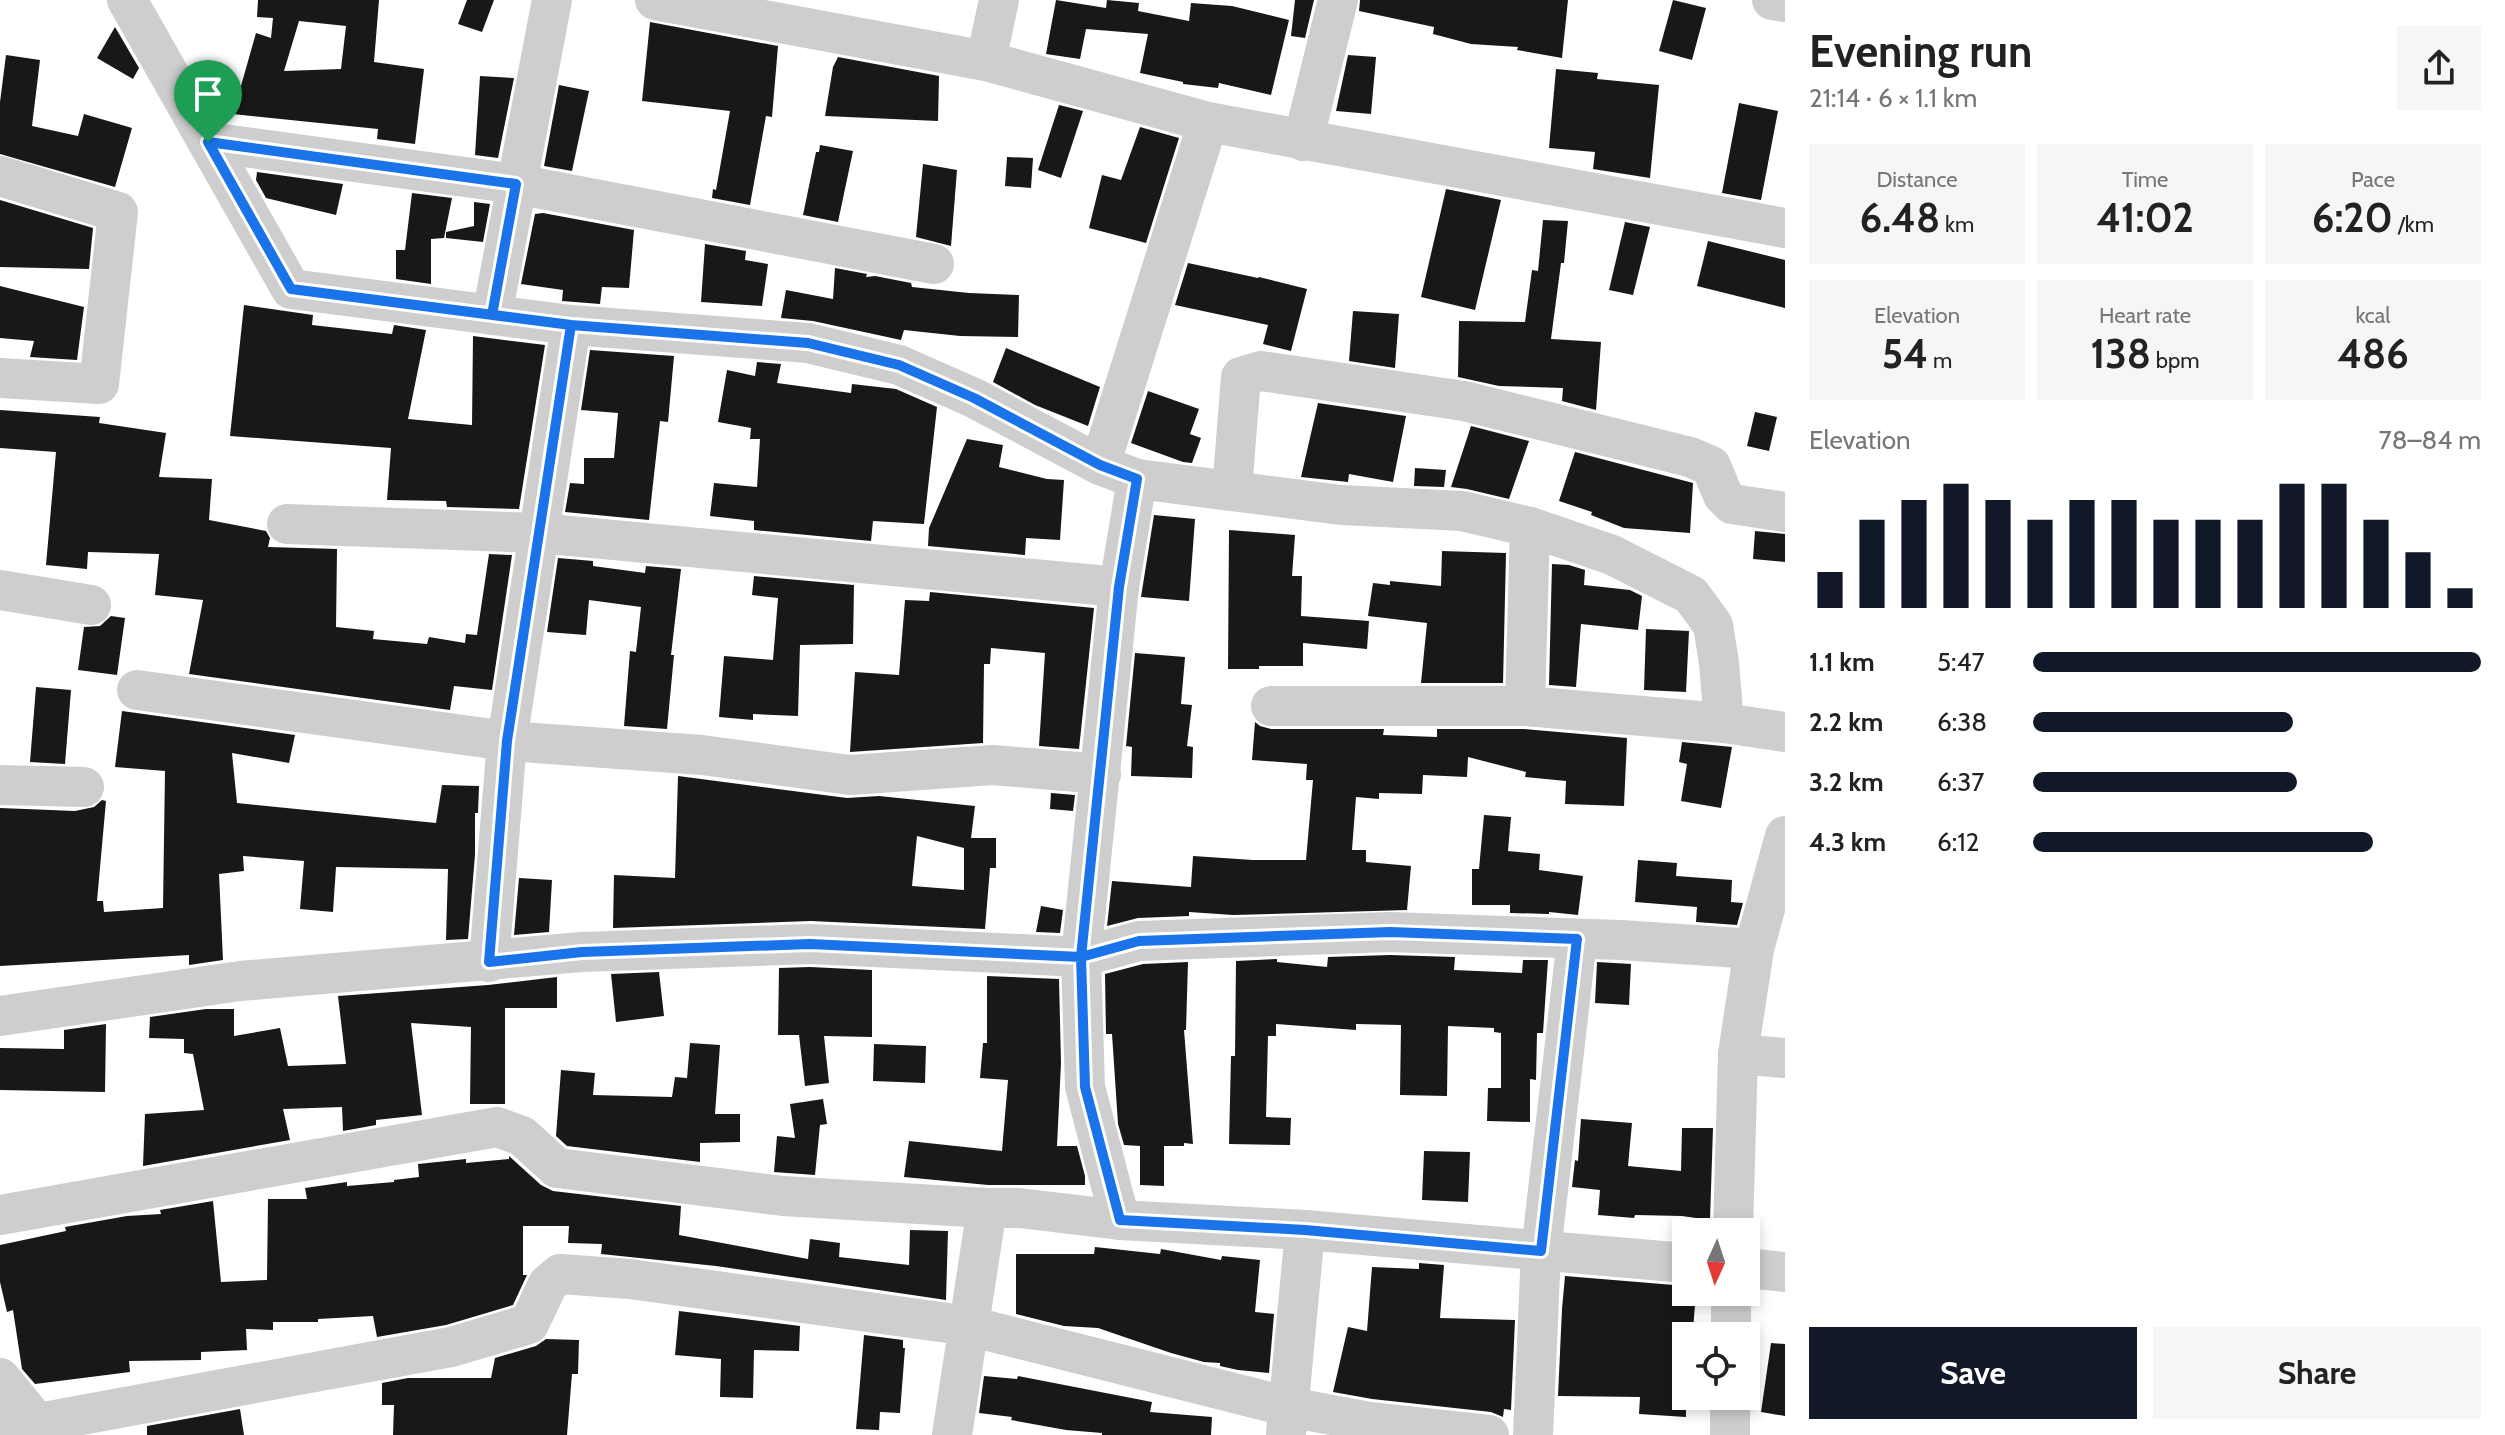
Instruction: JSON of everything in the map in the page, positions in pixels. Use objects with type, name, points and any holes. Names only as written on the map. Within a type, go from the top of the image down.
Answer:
[{"type":"street","points":[[127,0],[291,289],[571,325],[808,343],[899,365],[974,398],[1100,465],[1137,479],[1341,505],[1462,511],[1530,527],[1612,555],[1691,595],[1713,625],[1724,723]]},
{"type":"street","points":[[492,315],[552,0]]},
{"type":"street","points":[[655,0],[986,61],[1208,122],[1785,228]]},
{"type":"street","points":[[986,61],[999,0]]},
{"type":"street","points":[[1303,141],[1338,0]]},
{"type":"street","points":[[1772,0],[1785,2]]},
{"type":"street","points":[[1100,465],[1208,122]]},
{"type":"street","points":[[208,142],[516,184],[934,264]]},
{"type":"street","points":[[0,176],[118,212],[99,384],[0,378]]},
{"type":"street","points":[[489,962],[507,741],[571,325]]},
{"type":"street","points":[[1232,490],[1241,377],[1261,371],[1464,401],[1690,457],[1711,466],[1723,495],[1732,504],[1785,512]]},
{"type":"street","points":[[1120,1220],[1085,1087],[1081,957],[1119,587],[1137,479]]},
{"type":"street","points":[[287,524],[538,533],[1119,587]]},
{"type":"street","points":[[1525,706],[1530,527]]},
{"type":"street","points":[[0,590],[91,605]]},
{"type":"street","points":[[137,690],[507,741],[702,755],[850,775],[993,765],[1101,774]]},
{"type":"street","points":[[1271,706],[1525,706],[1724,723],[1785,732]]},
{"type":"street","points":[[0,785],[84,787]]},
{"type":"street","points":[[1733,1218],[1738,1054],[1754,949],[1785,836]]},
{"type":"street","points":[[0,1016],[240,981],[582,952],[810,944],[1081,957],[1139,941],[1390,932],[1754,949]]},
{"type":"street","points":[[1533,1435],[1541,1251],[1577,939]]},
{"type":"street","points":[[1738,1054],[1785,1058]]},
{"type":"street","points":[[0,1215],[497,1127],[522,1136],[557,1168],[783,1196],[1019,1208],[1120,1220],[1305,1230],[1672,1262]]},
{"type":"street","points":[[952,1435],[987,1208]]},
{"type":"street","points":[[1287,1421],[1305,1230]]},
{"type":"street","points":[[1760,1269],[1785,1272]]},
{"type":"street","points":[[0,1378],[29,1430],[451,1347],[529,1324],[548,1284],[560,1274],[630,1279],[969,1326],[1287,1421],[1369,1422],[1489,1435]]},
{"type":"street","points":[[1730,1410],[1730,1435]]},
{"type":"building","points":[[258,0],[379,0],[374,62],[424,69],[415,144],[377,139],[378,129],[233,114],[256,33],[271,38],[273,18],[257,17]],"holes":[[[299,21],[346,26],[341,69],[284,71]]]},
{"type":"building","points":[[467,0],[494,0],[482,32],[458,24]]},
{"type":"building","points":[[1056,0],[1106,8],[1107,0],[1139,3],[1138,11],[1189,21],[1191,3],[1232,6],[1289,20],[1271,95],[1219,83],[1218,88],[1183,84],[1140,73],[1148,34],[1086,29],[1080,59],[1046,54]]},
{"type":"building","points":[[1295,0],[1314,0],[1305,38],[1291,36]]},
{"type":"building","points":[[1360,0],[1568,0],[1562,58],[1517,50],[1518,47],[1471,44],[1433,34],[1434,27],[1359,11]]},
{"type":"building","points":[[1673,0],[1706,8],[1692,60],[1659,51]]},
{"type":"building","points":[[650,22],[778,46],[772,117],[766,116],[750,205],[712,198],[730,111],[642,101]]},
{"type":"building","points":[[115,27],[139,68],[133,79],[97,58]]},
{"type":"building","points":[[6,55],[40,60],[32,126],[78,136],[84,114],[132,128],[115,187],[0,154],[0,102]]},
{"type":"building","points":[[1348,55],[1376,57],[1371,114],[1336,111]]},
{"type":"building","points":[[838,57],[939,76],[938,121],[825,116],[833,67]]},
{"type":"building","points":[[1556,69],[1598,73],[1597,79],[1659,85],[1650,178],[1593,169],[1595,152],[1549,148]]},
{"type":"building","points":[[480,76],[514,78],[498,158],[475,155]]},
{"type":"building","points":[[559,85],[589,91],[572,171],[544,166]]},
{"type":"building","points":[[1739,103],[1778,111],[1761,200],[1722,193]]},
{"type":"building","points":[[1059,105],[1083,111],[1061,178],[1038,170]]},
{"type":"building","points":[[1140,127],[1179,138],[1146,243],[1089,228],[1102,175],[1121,180]]},
{"type":"building","points":[[820,145],[853,151],[838,222],[803,215]]},
{"type":"building","points":[[1007,157],[1033,158],[1031,188],[1005,186]]},
{"type":"building","points":[[923,164],[957,170],[951,246],[916,237]]},
{"type":"building","points":[[257,172],[343,184],[336,215],[266,198],[256,180]]},
{"type":"building","points":[[1446,189],[1501,200],[1475,310],[1421,297]]},
{"type":"building","points":[[412,193],[452,198],[444,238],[431,239],[431,284],[396,279],[396,250],[405,250]]},
{"type":"building","points":[[0,200],[93,228],[89,269],[0,267]]},
{"type":"building","points":[[474,202],[490,204],[483,242],[446,238],[446,232],[474,226]]},
{"type":"building","points":[[535,214],[634,230],[629,288],[602,287],[600,304],[562,301],[563,290],[521,284]]},
{"type":"building","points":[[1543,220],[1568,221],[1551,339],[1601,342],[1596,410],[1562,401],[1563,388],[1499,386],[1458,377],[1459,321],[1525,322],[1532,270],[1538,271]]},
{"type":"building","points":[[1625,222],[1650,227],[1633,295],[1609,290]]},
{"type":"building","points":[[1708,241],[1785,260],[1785,308],[1697,286]]},
{"type":"building","points":[[705,244],[746,251],[745,260],[768,264],[762,306],[701,302]]},
{"type":"building","points":[[1188,263],[1307,289],[1291,351],[1263,344],[1268,325],[1175,305]]},
{"type":"building","points":[[835,268],[867,274],[866,277],[911,283],[912,287],[1019,295],[1018,337],[960,336],[904,330],[901,340],[813,321],[781,318],[786,290],[833,299]]},
{"type":"building","points":[[0,286],[84,307],[77,360],[30,357],[34,341],[0,338]]},
{"type":"building","points":[[244,305],[313,315],[312,325],[392,334],[394,325],[426,330],[408,419],[472,425],[473,336],[545,345],[519,509],[447,507],[446,501],[387,500],[391,448],[230,436]]},
{"type":"building","points":[[1353,311],[1399,314],[1395,368],[1349,361]]},
{"type":"building","points":[[1006,348],[1100,387],[1088,426],[1035,405],[993,382]]},
{"type":"building","points":[[590,350],[674,356],[668,422],[660,421],[649,520],[565,512],[570,483],[584,484],[584,458],[614,458],[618,413],[581,410]]},
{"type":"building","points":[[757,362],[781,364],[777,383],[851,393],[852,384],[896,389],[937,407],[924,524],[873,521],[871,541],[754,530],[754,521],[710,516],[714,483],[757,487],[760,439],[750,439],[751,428],[718,422],[727,370],[755,376]]},
{"type":"building","points":[[1148,391],[1199,409],[1190,434],[1201,438],[1192,463],[1131,443]]},
{"type":"building","points":[[1318,403],[1406,416],[1393,482],[1349,474],[1348,482],[1301,477]]},
{"type":"building","points":[[0,410],[100,417],[99,423],[166,433],[159,477],[212,479],[209,520],[266,531],[270,538],[268,547],[337,549],[336,627],[374,631],[373,639],[427,644],[429,637],[465,643],[466,634],[477,635],[489,554],[512,555],[492,690],[454,686],[450,710],[189,674],[203,600],[155,595],[159,554],[88,552],[87,569],[46,565],[56,452],[0,448]]},
{"type":"building","points":[[1755,412],[1777,417],[1769,451],[1747,446]]},
{"type":"building","points":[[1471,426],[1529,441],[1509,499],[1451,487]]},
{"type":"building","points":[[967,439],[1003,445],[999,467],[1064,480],[1060,540],[1026,538],[1025,555],[928,546],[929,528]]},
{"type":"building","points":[[1575,452],[1693,483],[1690,533],[1624,528],[1591,515],[1592,512],[1559,501]]},
{"type":"building","points":[[1415,468],[1446,470],[1444,487],[1414,486]]},
{"type":"building","points":[[1154,515],[1195,519],[1189,601],[1141,597]]},
{"type":"building","points":[[1229,530],[1295,535],[1292,576],[1302,576],[1301,616],[1369,621],[1367,649],[1303,643],[1303,666],[1228,669]]},
{"type":"building","points":[[1755,531],[1785,534],[1785,562],[1753,559]]},
{"type":"building","points":[[1442,551],[1506,553],[1503,683],[1421,683],[1427,623],[1368,616],[1373,583],[1390,585],[1390,581],[1441,586]]},
{"type":"building","points":[[558,558],[593,561],[593,566],[645,573],[646,566],[681,569],[671,655],[674,655],[667,729],[624,726],[630,651],[636,652],[641,607],[589,600],[586,635],[547,632]]},
{"type":"building","points":[[1552,564],[1585,570],[1584,585],[1630,590],[1642,596],[1638,630],[1581,624],[1576,687],[1549,685]]},
{"type":"building","points":[[754,576],[854,585],[853,644],[800,645],[798,716],[753,714],[753,720],[719,717],[724,656],[773,660],[778,598],[752,595]]},
{"type":"building","points":[[930,592],[1094,608],[1079,749],[1039,746],[1045,653],[991,648],[990,664],[984,664],[983,743],[850,752],[855,672],[899,675],[905,600],[929,601]]},
{"type":"building","points":[[111,616],[125,618],[117,675],[78,670],[84,627],[100,626]]},
{"type":"building","points":[[1646,629],[1689,631],[1686,692],[1644,690]]},
{"type":"building","points":[[1135,653],[1185,657],[1181,704],[1192,705],[1187,746],[1193,747],[1192,778],[1131,776],[1132,747],[1126,746]]},
{"type":"building","points":[[36,687],[71,690],[65,764],[30,762]]},
{"type":"building","points":[[122,711],[295,735],[289,763],[232,753],[237,803],[436,823],[442,785],[479,786],[468,939],[446,940],[448,869],[336,867],[333,912],[300,909],[304,861],[243,856],[244,871],[219,874],[223,960],[189,965],[189,955],[0,966],[0,808],[75,811],[106,801],[97,901],[103,901],[104,912],[163,908],[165,771],[115,767]]},
{"type":"building","points":[[1255,722],[1271,729],[1384,729],[1383,735],[1437,737],[1437,729],[1524,729],[1627,738],[1624,806],[1565,804],[1566,781],[1525,777],[1526,772],[1468,757],[1467,777],[1423,775],[1422,794],[1379,793],[1379,799],[1356,797],[1352,850],[1366,850],[1366,862],[1411,866],[1407,910],[1233,915],[1189,912],[1189,916],[1138,918],[1107,926],[1112,881],[1191,887],[1193,856],[1306,860],[1313,780],[1306,780],[1307,764],[1252,760]]},
{"type":"building","points":[[1682,742],[1732,747],[1721,808],[1681,801],[1687,764],[1679,762]]},
{"type":"building","points":[[678,776],[847,798],[879,796],[975,806],[971,838],[996,838],[996,868],[990,868],[985,929],[811,921],[613,928],[614,875],[675,878]],"holes":[[[917,836],[964,848],[964,890],[912,886]]]},
{"type":"building","points":[[1051,793],[1075,795],[1073,811],[1050,809]]},
{"type":"building","points":[[1484,815],[1511,817],[1508,851],[1540,854],[1539,870],[1583,876],[1578,915],[1510,913],[1510,905],[1472,905],[1472,869],[1479,869]]},
{"type":"building","points":[[1638,860],[1677,863],[1676,876],[1732,880],[1731,902],[1743,903],[1737,925],[1696,922],[1697,907],[1635,902]]},
{"type":"building","points":[[519,878],[552,880],[549,932],[514,935]]},
{"type":"building","points":[[1041,906],[1063,910],[1060,933],[1036,932]]},
{"type":"building","points":[[1328,957],[1455,957],[1454,970],[1522,973],[1523,960],[1548,960],[1543,1033],[1537,1033],[1536,1080],[1530,1079],[1530,1122],[1487,1121],[1488,1088],[1501,1088],[1501,1033],[1494,1032],[1494,1028],[1448,1026],[1447,1096],[1400,1095],[1401,1025],[1356,1024],[1356,1030],[1276,1024],[1276,1036],[1268,1036],[1266,1117],[1291,1118],[1290,1145],[1229,1144],[1231,1056],[1235,1056],[1236,961],[1277,959],[1277,962],[1327,967]]},
{"type":"building","points":[[1188,962],[1184,1030],[1193,1144],[1164,1146],[1164,1186],[1140,1185],[1140,1146],[1124,1145],[1118,1124],[1112,1034],[1106,1034],[1105,974],[1143,964]]},
{"type":"building","points":[[1597,962],[1631,964],[1629,1005],[1595,1003]]},
{"type":"building","points":[[779,968],[872,970],[872,1037],[824,1036],[829,1083],[805,1086],[799,1035],[778,1035]]},
{"type":"building","points":[[659,972],[664,1016],[616,1022],[611,974]]},
{"type":"building","points":[[987,976],[1059,979],[1061,1063],[1057,1146],[1077,1146],[1085,1185],[988,1185],[904,1177],[909,1141],[1002,1151],[1008,1080],[980,1078],[983,1043],[987,1043]]},
{"type":"building","points":[[557,977],[557,1008],[505,1008],[505,1104],[470,1104],[471,1027],[411,1023],[422,1115],[376,1120],[376,1125],[343,1131],[342,1107],[283,1109],[290,1140],[143,1166],[145,1114],[204,1110],[193,1054],[184,1053],[184,1039],[149,1038],[150,1017],[206,1009],[234,1009],[234,1036],[280,1028],[288,1066],[346,1064],[338,996]]},
{"type":"building","points":[[106,1024],[105,1092],[0,1090],[0,1048],[64,1049],[64,1030]]},
{"type":"building","points":[[690,1043],[720,1045],[715,1114],[740,1114],[740,1142],[700,1143],[700,1162],[567,1146],[556,1136],[561,1070],[595,1073],[593,1095],[672,1097],[675,1077],[687,1078]]},
{"type":"building","points":[[874,1044],[926,1046],[925,1083],[873,1081]]},
{"type":"building","points":[[823,1099],[827,1124],[820,1125],[815,1175],[774,1172],[777,1136],[795,1138],[790,1104]]},
{"type":"building","points":[[1581,1119],[1632,1123],[1628,1166],[1681,1171],[1682,1128],[1713,1128],[1710,1218],[1598,1215],[1600,1190],[1572,1187],[1575,1160],[1578,1161]]},
{"type":"building","points":[[1424,1151],[1470,1152],[1468,1202],[1422,1200]]},
{"type":"building","points":[[509,1156],[541,1185],[553,1191],[681,1206],[679,1235],[808,1259],[810,1239],[840,1243],[839,1257],[909,1265],[910,1230],[948,1231],[946,1300],[716,1266],[601,1254],[602,1244],[568,1243],[569,1226],[523,1226],[523,1275],[527,1275],[513,1305],[446,1325],[377,1337],[373,1316],[318,1319],[318,1322],[273,1322],[273,1330],[246,1329],[247,1350],[201,1352],[201,1360],[129,1361],[130,1372],[35,1384],[22,1369],[13,1310],[7,1312],[0,1282],[0,1245],[66,1231],[65,1227],[127,1216],[161,1214],[160,1210],[213,1201],[221,1282],[267,1280],[268,1199],[307,1199],[305,1188],[347,1182],[347,1186],[394,1182],[419,1177],[418,1164],[466,1159],[466,1163],[509,1159]]},
{"type":"building","points":[[1095,1247],[1160,1254],[1161,1249],[1221,1260],[1222,1256],[1260,1260],[1255,1312],[1274,1314],[1269,1373],[1204,1362],[1098,1328],[1064,1326],[1016,1314],[1016,1254],[1094,1254]]},
{"type":"building","points":[[1419,1263],[1444,1265],[1440,1318],[1515,1320],[1511,1410],[1504,1409],[1503,1417],[1491,1412],[1333,1392],[1348,1327],[1367,1331],[1372,1267],[1419,1269]]},
{"type":"building","points":[[1565,1276],[1672,1285],[1672,1306],[1695,1306],[1694,1322],[1672,1322],[1672,1410],[1686,1410],[1686,1417],[1639,1414],[1640,1397],[1558,1396]]},
{"type":"building","points":[[679,1311],[800,1326],[799,1351],[754,1350],[753,1398],[720,1397],[721,1359],[675,1355]]},
{"type":"building","points":[[864,1335],[903,1340],[905,1348],[900,1413],[880,1412],[879,1430],[856,1429]]},
{"type":"building","points":[[546,1339],[579,1340],[578,1374],[572,1374],[567,1435],[393,1435],[394,1405],[382,1405],[382,1383],[408,1378],[491,1378],[495,1358],[536,1346]]},
{"type":"building","points":[[1771,1343],[1785,1344],[1785,1416],[1761,1412]]},
{"type":"building","points":[[984,1376],[1017,1379],[1018,1376],[1152,1402],[1150,1412],[1212,1417],[1211,1435],[1102,1435],[979,1413]]},
{"type":"building","points":[[240,1409],[244,1435],[147,1435],[147,1426]]},
{"type":"route","points":[[208,142],[291,289],[492,315],[571,325],[507,741],[489,962],[582,952],[810,944],[1081,957],[1085,1087],[1120,1220],[1305,1230],[1541,1251],[1577,939],[1390,932],[1139,941],[1081,957],[1119,587],[1137,479],[1100,465],[974,398],[899,365],[808,343],[571,325],[492,315],[516,184],[208,142]]}]
